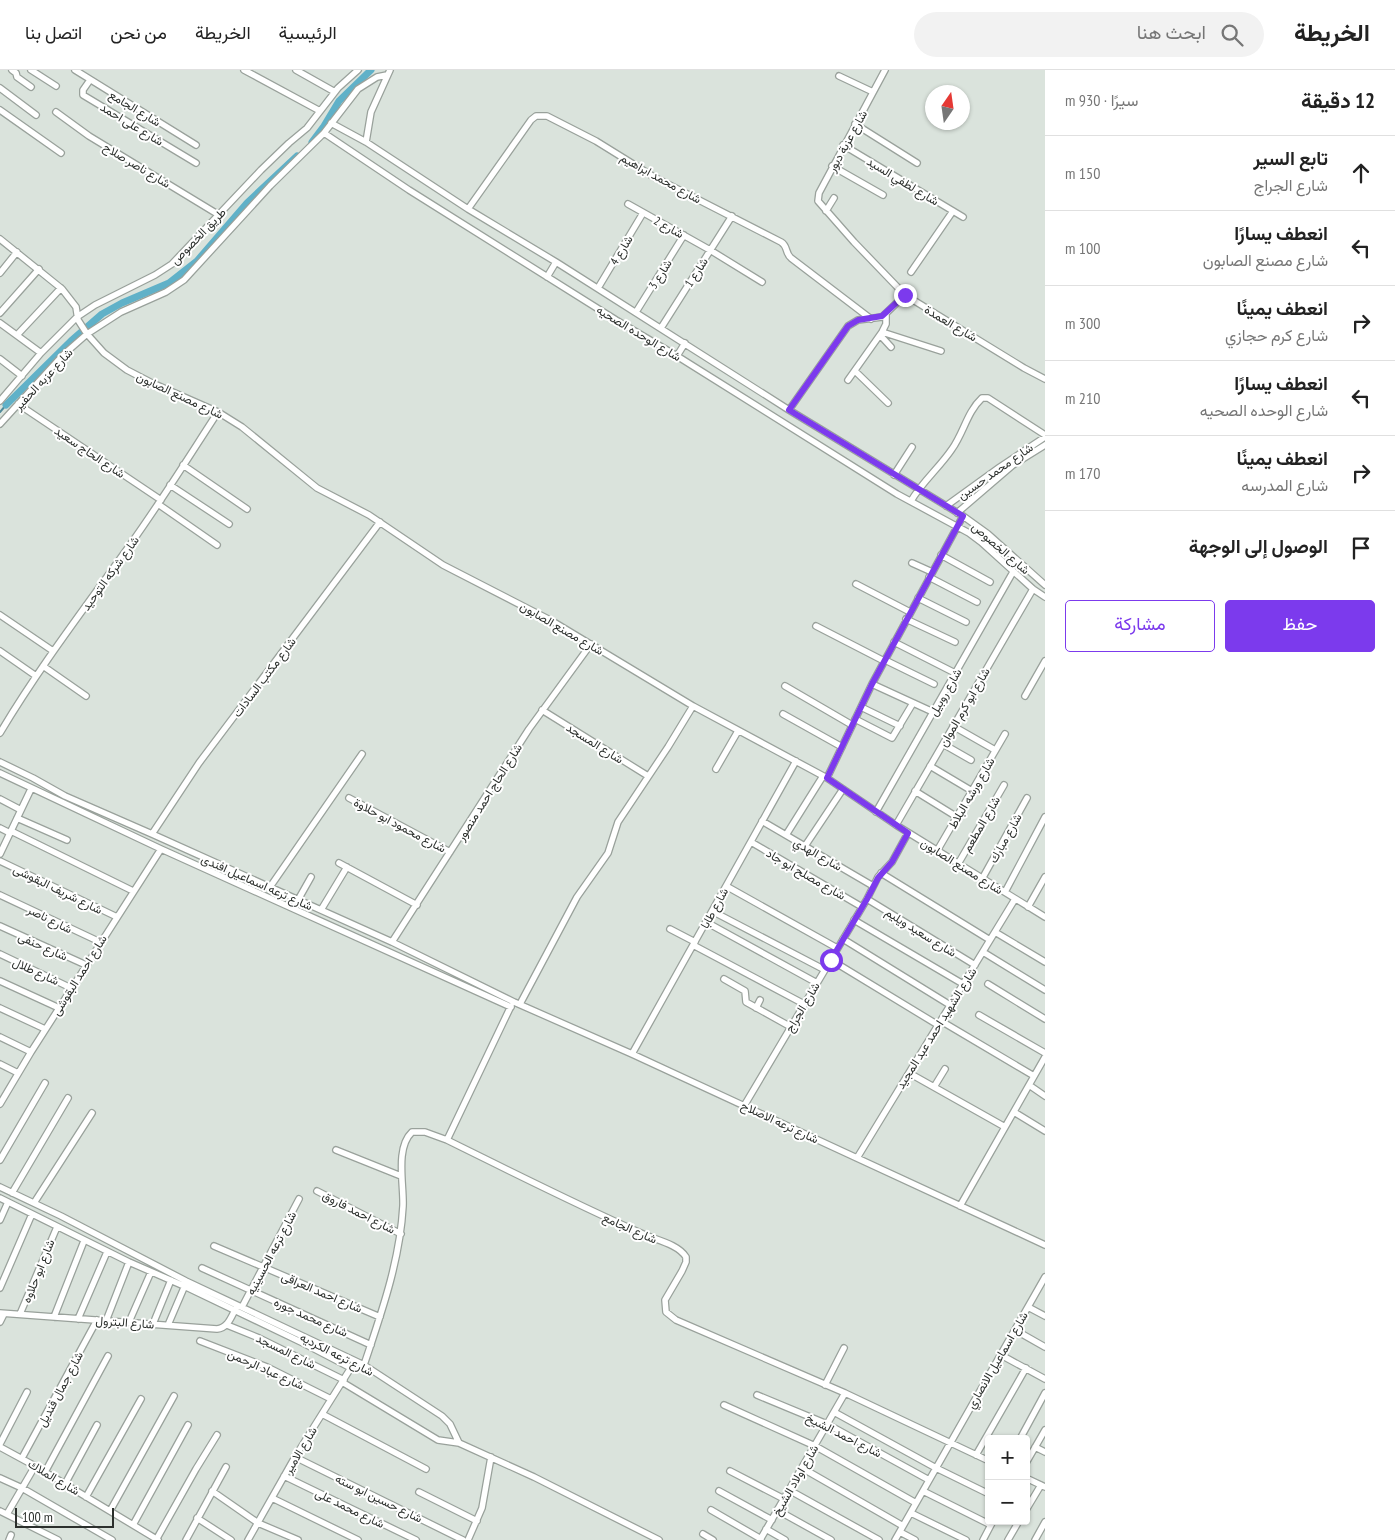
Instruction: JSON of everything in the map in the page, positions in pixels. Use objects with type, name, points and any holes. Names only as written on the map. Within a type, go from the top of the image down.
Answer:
[{"type":"street","points":[[12,70],[17,74],[18,78],[30,87]]},
{"type":"street","name":"شارع الجامع","points":[[75,70],[196,145]]},
{"type":"street","points":[[244,70],[320,111]]},
{"type":"street","points":[[296,70],[335,92]]},
{"type":"street","name":"طريق الخصوص","points":[[0,401],[41,354],[77,318],[95,305],[156,275],[172,264],[289,143],[307,128],[335,92],[358,70]]},
{"type":"street","name":"شارع عزبة دبور","points":[[826,211],[817,197],[843,145],[885,70]]},
{"type":"street","points":[[36,71],[56,86]]},
{"type":"street","points":[[366,142],[371,112],[389,72]]},
{"type":"street","name":"شارع عزبه الحفير","points":[[0,424],[86,332],[121,312],[166,292],[184,280],[270,186],[324,133],[358,89],[389,72]]},
{"type":"street","points":[[839,76],[873,92]]},
{"type":"street","name":"شارع على احمد","points":[[90,80],[83,90],[83,95],[196,162]]},
{"type":"street","points":[[0,88],[36,115]]},
{"type":"street","points":[[0,110],[61,153]]},
{"type":"street","name":"شارع ناصر صلاح","points":[[56,112],[89,136],[219,215]]},
{"type":"street","name":"شارع محمد ابراهيم","points":[[468,209],[531,120],[536,116],[547,116],[596,141],[654,177],[785,244],[788,255],[791,258],[871,319]]},
{"type":"street","name":"شارع الوحده الصحيه","points":[[331,123],[366,142],[468,209],[598,288],[789,410],[956,513]]},
{"type":"street","points":[[855,124],[917,163]]},
{"type":"street","name":"شارع الوحده الصحيه","points":[[324,133],[409,190],[547,277],[911,501],[957,526]]},
{"type":"street","name":"شارع لطفي السيد","points":[[843,145],[963,217]]},
{"type":"street","points":[[832,166],[883,195]]},
{"type":"street","points":[[826,211],[834,198]]},
{"type":"street","name":"شارع 2","points":[[628,204],[762,282]]},
{"type":"street","name":"شارع العمدة","points":[[826,211],[905,295],[1045,379]]},
{"type":"street","points":[[912,272],[953,211]]},
{"type":"street","name":"شارع 4","points":[[598,288],[643,212]]},
{"type":"street","name":"شارع 1","points":[[661,328],[732,216]]},
{"type":"street","name":"شارع 3","points":[[636,312],[684,236]]},
{"type":"street","name":"شارع مصنع الصابون","points":[[0,239],[61,288],[76,307],[77,318],[86,332],[104,353],[127,370],[218,412],[242,427],[317,488],[380,522],[443,565],[520,603],[693,706],[825,777],[908,833],[1045,917]]},
{"type":"street","points":[[0,273],[18,252]]},
{"type":"street","points":[[547,277],[556,262]]},
{"type":"street","points":[[0,312],[39,269]]},
{"type":"street","points":[[17,335],[61,288]]},
{"type":"street","points":[[789,410],[848,326],[858,320],[877,318],[886,314],[905,295]]},
{"type":"street","points":[[848,380],[881,334],[886,324],[886,314]]},
{"type":"street","points":[[0,323],[41,354]]},
{"type":"street","points":[[881,334],[891,347]]},
{"type":"street","points":[[881,334],[941,351]]},
{"type":"street","points":[[677,356],[685,344]]},
{"type":"street","points":[[0,359],[22,376]]},
{"type":"street","points":[[855,371],[888,403]]},
{"type":"street","points":[[911,501],[952,449],[968,417],[982,398],[988,398],[1045,436]]},
{"type":"street","name":"شارع الحاج سعيد","points":[[18,404],[160,502],[217,545]]},
{"type":"street","name":"شارع شركه التوحيد","points":[[0,733],[53,651],[160,502],[218,412]]},
{"type":"street","name":"شارع محمد حسين","points":[[946,506],[1045,436]]},
{"type":"street","name":"شارع محمد حسين","points":[[956,513],[1013,465],[1045,444]]},
{"type":"street","points":[[894,475],[912,447]]},
{"type":"street","points":[[183,466],[247,509]]},
{"type":"street","points":[[170,485],[229,524]]},
{"type":"street","name":"شارع الخصوص","points":[[956,513],[988,534],[1045,585]]},
{"type":"street","points":[[786,835],[825,777],[842,747],[884,660],[963,516]]},
{"type":"street","name":"شارع مكتب السادات","points":[[152,834],[199,763],[380,522]]},
{"type":"street","name":"شارع الخصوص","points":[[957,526],[981,542],[1013,572],[1045,597]]},
{"type":"street","points":[[941,555],[990,582]]},
{"type":"street","points":[[912,563],[977,602]]},
{"type":"street","name":"شارع روبيل","points":[[876,812],[1013,572]]},
{"type":"street","points":[[856,584],[910,612]]},
{"type":"street","name":"شارع ابو كرم الموان","points":[[896,825],[1033,589]]},
{"type":"street","points":[[918,598],[966,622]]},
{"type":"street","points":[[0,615],[53,651]]},
{"type":"street","points":[[906,619],[955,642]]},
{"type":"street","points":[[816,626],[934,684]]},
{"type":"street","points":[[894,642],[955,673]]},
{"type":"street","name":"شارع الحاج احمد منصور","points":[[392,942],[542,710],[591,644]]},
{"type":"street","points":[[0,651],[36,676]]},
{"type":"street","points":[[1025,696],[1045,661]]},
{"type":"street","points":[[43,666],[86,696]]},
{"type":"street","points":[[872,684],[933,712]]},
{"type":"street","points":[[785,686],[854,722],[892,738],[913,703]]},
{"type":"street","points":[[520,1004],[577,898],[608,853],[618,822],[693,706]]},
{"type":"street","points":[[861,707],[900,726]]},
{"type":"street","name":"شارع المسجد","points":[[542,710],[648,776]]},
{"type":"street","points":[[783,714],[842,747]]},
{"type":"street","points":[[953,726],[995,750]]},
{"type":"street","points":[[716,769],[738,731]]},
{"type":"street","name":"شارع ورشه البلاط","points":[[937,851],[1005,734]]},
{"type":"street","points":[[942,744],[971,760]]},
{"type":"street","points":[[270,887],[362,754]]},
{"type":"street","name":"شارع طابا","points":[[632,1054],[796,761]]},
{"type":"street","name":"شارع ترعه اسماعيل افندى","points":[[0,762],[65,796],[392,942],[512,1004]]},
{"type":"street","points":[[930,766],[972,791]]},
{"type":"street","name":"شارع ترعه اسماعيل افندى","points":[[0,773],[195,864],[512,1004]]},
{"type":"street","name":"شارع المطعم","points":[[958,864],[1004,785]]},
{"type":"street","points":[[0,854],[31,788]]},
{"type":"street","points":[[805,846],[843,789]]},
{"type":"street","points":[[915,791],[957,817]]},
{"type":"street","name":"شارع محمود ابو حلاوة","points":[[349,798],[450,852]]},
{"type":"street","name":"شارع مبارك","points":[[982,879],[1027,798]]},
{"type":"street","points":[[0,799],[21,810]]},
{"type":"street","points":[[1004,892],[1045,817]]},
{"type":"street","points":[[17,818],[67,840]]},
{"type":"street","name":"شارع الهدي","points":[[762,822],[874,886]]},
{"type":"street","points":[[0,828],[133,891]]},
{"type":"street","name":"شارع الجراج","points":[[744,1106],[881,873],[892,862],[908,833]]},
{"type":"street","name":"شارع مصلح ابو جاد","points":[[751,842],[862,907]]},
{"type":"street","name":"شارع احمد البقوشى","points":[[0,1104],[3,1092],[18,1073],[161,848]]},
{"type":"street","points":[[195,864],[199,856]]},
{"type":"street","name":"شارع شريف البقوشى","points":[[0,861],[116,917]]},
{"type":"street","points":[[339,863],[417,905]]},
{"type":"street","points":[[321,910],[347,867]]},
{"type":"street","points":[[881,873],[990,940]]},
{"type":"street","points":[[298,900],[312,877]]},
{"type":"street","points":[[1028,907],[1045,877]]},
{"type":"street","points":[[726,886],[837,948]]},
{"type":"street","name":"شارع ناصر","points":[[0,895],[100,942]]},
{"type":"street","name":"شارع سعيد ويليم","points":[[867,899],[975,965]]},
{"type":"street","name":"شارع الشهيد احمد عبد المجيد","points":[[857,1158],[1016,899]]},
{"type":"street","points":[[712,910],[824,970]]},
{"type":"street","points":[[854,920],[963,984]]},
{"type":"street","points":[[706,922],[817,983]]},
{"type":"street","name":"شارع حنفى","points":[[0,926],[86,965]]},
{"type":"street","points":[[670,929],[804,1004]]},
{"type":"street","points":[[995,932],[1045,962]]},
{"type":"street","points":[[843,940],[950,1005]]},
{"type":"street","points":[[983,952],[1045,990]]},
{"type":"street","name":"شارع طلال","points":[[0,954],[72,988]]},
{"type":"street","points":[[831,960],[1034,1076]]},
{"type":"street","points":[[724,979],[745,991],[746,1002],[791,1027]]},
{"type":"street","points":[[0,981],[58,1008]]},
{"type":"street","points":[[988,984],[1045,1019]]},
{"type":"street","points":[[756,1008],[760,1000]]},
{"type":"street","points":[[447,1140],[512,1004]]},
{"type":"street","name":"شارع ترعه الاصلاح","points":[[512,1004],[520,1004],[632,1054],[1045,1245]]},
{"type":"street","points":[[0,1008],[46,1029]]},
{"type":"street","points":[[979,1015],[1045,1053]]},
{"type":"street","points":[[0,1037],[31,1052]]},
{"type":"street","points":[[960,1206],[1044,1060]]},
{"type":"street","points":[[0,1064],[18,1073]]},
{"type":"street","points":[[934,1087],[945,1068]]},
{"type":"street","points":[[908,1073],[1005,1127]]},
{"type":"street","points":[[0,1160],[45,1084]]},
{"type":"street","points":[[1029,1085],[1045,1096]]},
{"type":"street","points":[[12,1193],[68,1098]]},
{"type":"street","points":[[34,1203],[92,1112]]},
{"type":"street","points":[[1014,1112],[1045,1131]]},
{"type":"street","name":"شارع الجامع","points":[[364,1365],[389,1286],[401,1234],[403,1204],[401,1176],[406,1139],[416,1130],[447,1140],[592,1212],[657,1241],[678,1248],[686,1256],[686,1262],[665,1300],[666,1312],[676,1320],[845,1393],[985,1459]]},
{"type":"street","points":[[336,1150],[401,1176]]},
{"type":"street","name":"شارع ترعه الكرديه","points":[[0,1187],[185,1283],[364,1365],[442,1416],[450,1424],[459,1443]]},
{"type":"street","name":"شارع احمد فاروق","points":[[317,1191],[401,1234]]},
{"type":"street","name":"شارع ترعه الكرديه","points":[[0,1198],[107,1252],[171,1280],[185,1283]]},
{"type":"street","name":"شارع ترعه الحسينيه","points":[[238,1307],[251,1290],[300,1199]]},
{"type":"street","points":[[0,1220],[8,1202]]},
{"type":"street","points":[[0,1288],[32,1214]]},
{"type":"street","name":"شارع ابو حلاوه","points":[[20,1314],[56,1227]]},
{"type":"street","points":[[54,1317],[84,1241]]},
{"type":"street","name":"شارع احمد العراقى","points":[[214,1246],[380,1317]]},
{"type":"street","points":[[78,1319],[107,1252]]},
{"type":"street","points":[[106,1321],[129,1262]]},
{"type":"street","name":"شارع محمد جوره","points":[[202,1268],[371,1345]]},
{"type":"street","points":[[129,1322],[151,1272]]},
{"type":"street","points":[[153,1324],[171,1280]]},
{"type":"street","name":"شارع اسماعيل الانصاري","points":[[895,1540],[1044,1281]]},
{"type":"street","points":[[168,1325],[185,1283]]},
{"type":"street","points":[[227,1325],[238,1307]]},
{"type":"street","name":"شارع ترعه الكرديه","points":[[238,1307],[351,1368]]},
{"type":"street","points":[[1028,1307],[1045,1316]]},
{"type":"street","points":[[0,1322],[2,1314]]},
{"type":"street","name":"شارع البترول","points":[[2,1314],[217,1329],[227,1325]]},
{"type":"street","name":"شارع جمال قنديل","points":[[22,1458],[97,1320]]},
{"type":"street","name":"شارع المسجد","points":[[227,1325],[258,1338],[343,1381],[438,1440],[459,1443]]},
{"type":"street","points":[[1015,1330],[1045,1347]]},
{"type":"street","name":"شارع عباد الرحمن","points":[[200,1341],[267,1367],[331,1399]]},
{"type":"street","points":[[825,1385],[844,1348]]},
{"type":"street","points":[[1001,1355],[1045,1379]]},
{"type":"street","points":[[44,1472],[108,1356]]},
{"type":"street","name":"شارع الامير","points":[[248,1540],[295,1457],[356,1361]]},
{"type":"street","points":[[976,1455],[1026,1368]]},
{"type":"street","points":[[0,1446],[26,1392]]},
{"type":"street","name":"شارع اولاد الشيخ","points":[[760,1540],[845,1393]]},
{"type":"street","points":[[1022,1435],[1045,1393]]},
{"type":"street","name":"شارع احمد الشيخ","points":[[757,1394],[827,1424],[929,1480]]},
{"type":"street","points":[[110,1511],[174,1396]]},
{"type":"street","points":[[86,1496],[141,1399]]},
{"type":"street","points":[[724,1405],[815,1446],[916,1503]]},
{"type":"street","points":[[834,1412],[936,1468],[985,1492]]},
{"type":"street","points":[[322,1414],[426,1469]]},
{"type":"street","points":[[65,1484],[97,1425]]},
{"type":"street","points":[[133,1525],[188,1425]]},
{"type":"street","points":[[1030,1456],[1045,1430]]},
{"type":"street","points":[[157,1540],[217,1435]]},
{"type":"street","points":[[459,1443],[656,1539]]},
{"type":"street","name":"شارع الملاك","points":[[0,1446],[157,1540]]},
{"type":"street","points":[[1035,1447],[1045,1452]]},
{"type":"street","name":"شارع حسين ابو سته","points":[[295,1457],[463,1540]]},
{"type":"street","points":[[468,1540],[477,1521],[484,1497],[491,1457]]},
{"type":"street","points":[[7,1514],[35,1466]]},
{"type":"street","points":[[186,1540],[226,1467]]},
{"type":"street","points":[[802,1468],[904,1526]]},
{"type":"street","points":[[730,1471],[784,1499]]},
{"type":"street","name":"شارع محمد على","points":[[284,1476],[416,1540]]},
{"type":"street","points":[[0,1478],[22,1488],[112,1540]]},
{"type":"street","points":[[1030,1480],[1043,1486],[1030,1504]]},
{"type":"street","points":[[789,1490],[879,1540]]},
{"type":"street","points":[[212,1491],[258,1523],[298,1540]]},
{"type":"street","points":[[719,1491],[772,1520]]},
{"type":"street","points":[[923,1491],[985,1520]]},
{"type":"street","points":[[419,1492],[477,1521]]},
{"type":"street","points":[[272,1498],[358,1540]]},
{"type":"street","points":[[711,1510],[760,1540]]},
{"type":"street","points":[[777,1510],[832,1540]]},
{"type":"street","points":[[0,1511],[58,1540]]},
{"type":"street","points":[[910,1513],[966,1540]]},
{"type":"street","points":[[197,1518],[231,1540]]},
{"type":"street","points":[[1035,1540],[1045,1522]]},
{"type":"street","points":[[983,1540],[991,1525]]},
{"type":"street","points":[[1008,1540],[1017,1525]]},
{"type":"street","points":[[766,1529],[785,1540]]},
{"type":"street","points":[[900,1532],[915,1540]]},
{"type":"street","points":[[703,1534],[713,1540]]},
{"type":"waterway","points":[[312,142],[339,101],[371,70]]},
{"type":"waterway","points":[[6,405],[71,341],[102,314],[122,303],[169,283],[197,261],[247,203],[297,156]]},
{"type":"waterway","points":[[0,412],[6,405]]},
{"type":"route","points":[[831,960],[881,873],[892,862],[908,833],[827,778],[872,684],[963,516],[789,410],[852,322],[877,318],[886,314],[905,295]]}]
